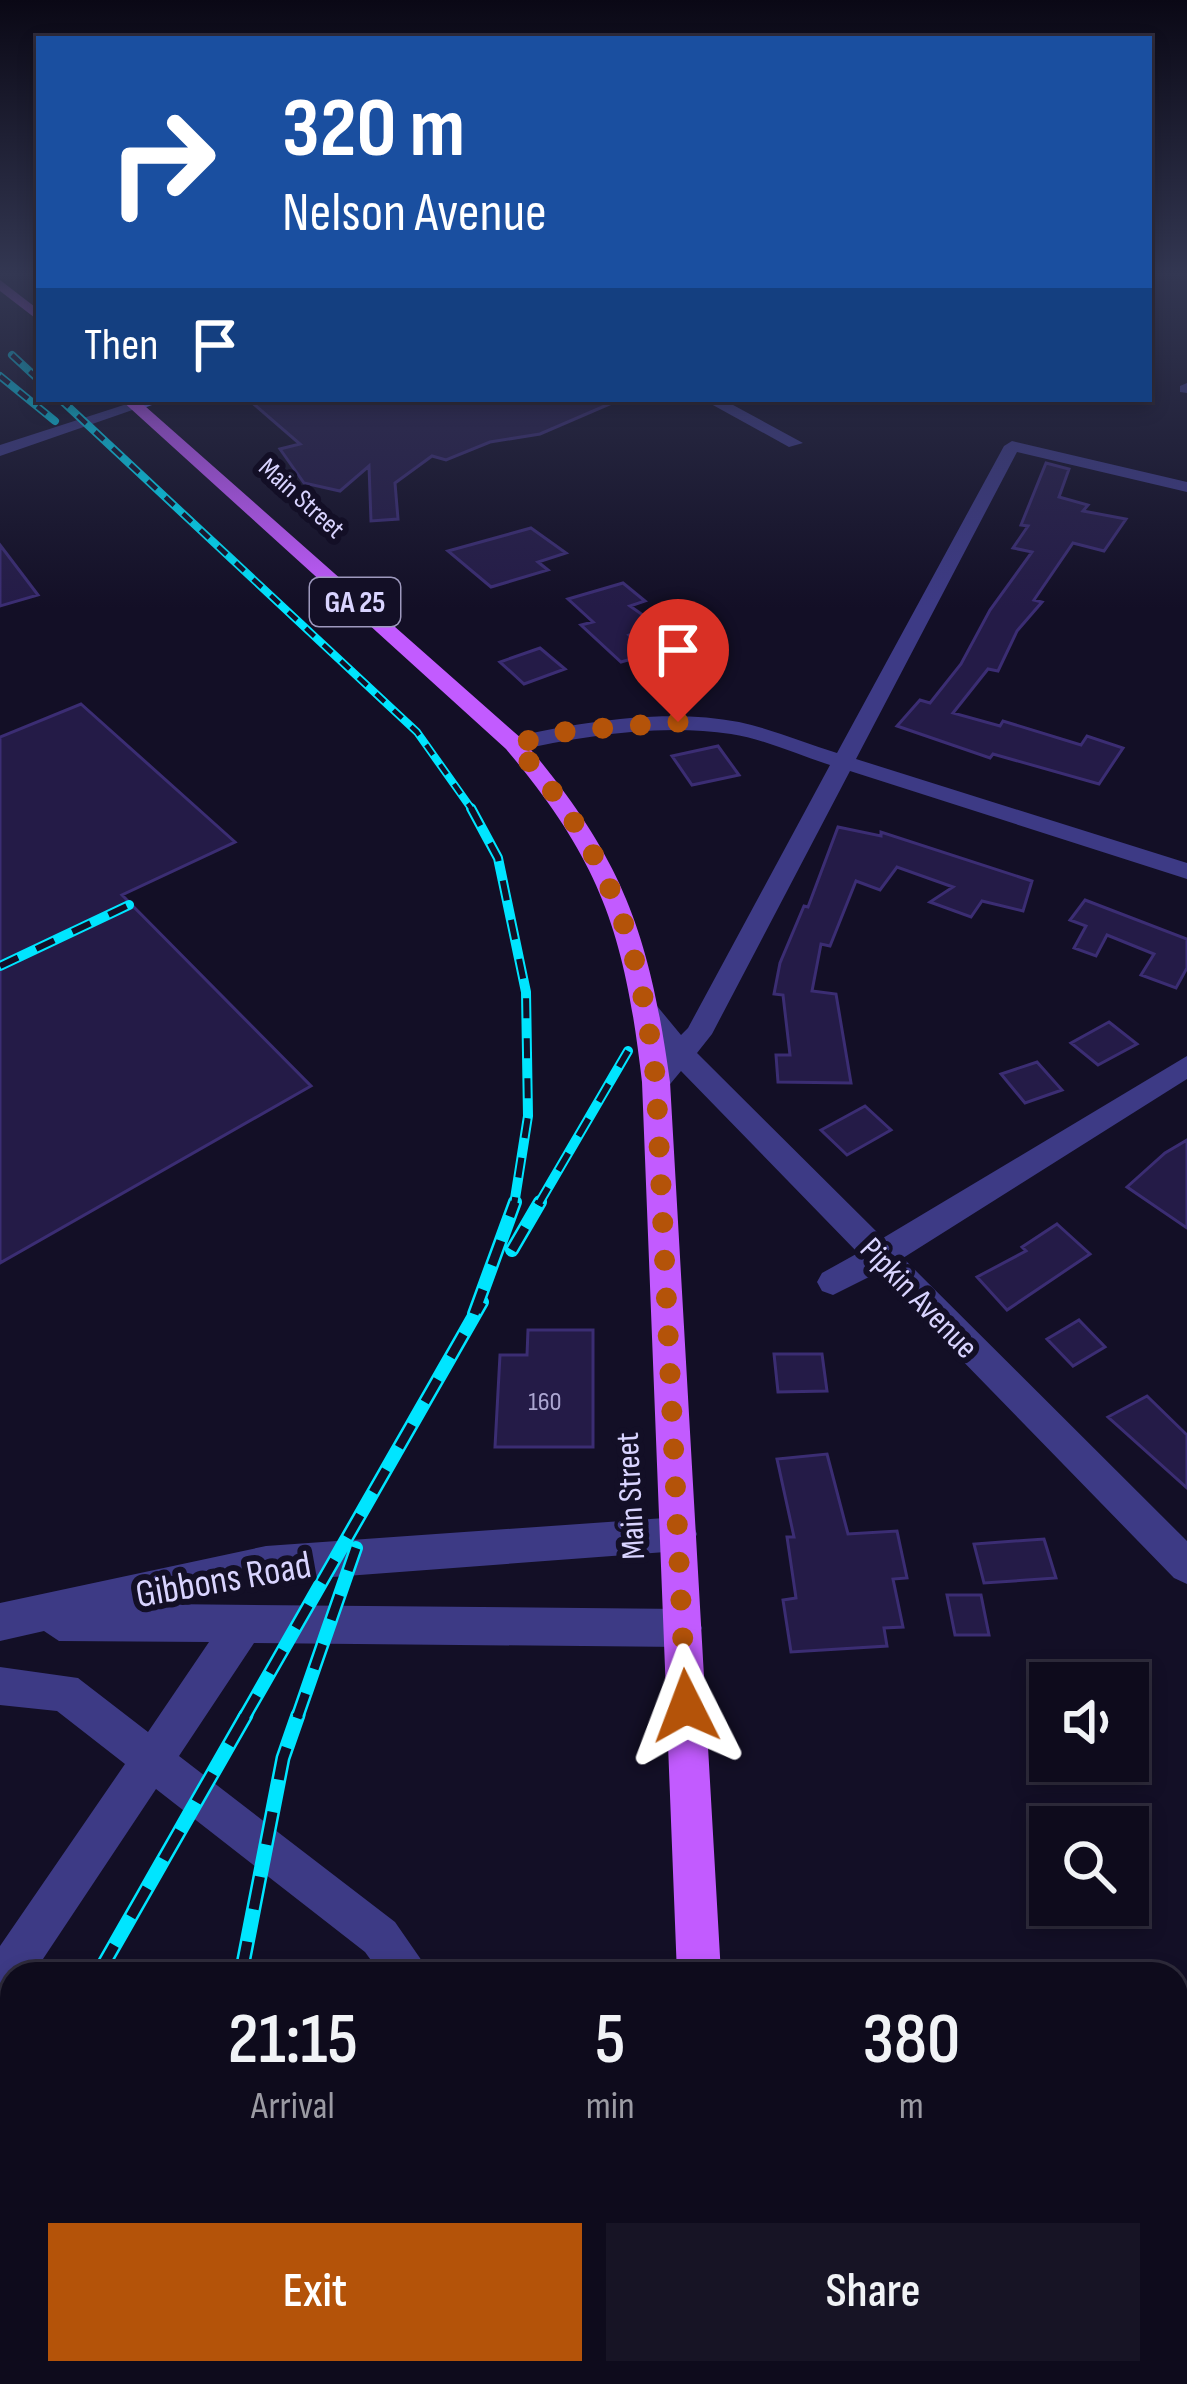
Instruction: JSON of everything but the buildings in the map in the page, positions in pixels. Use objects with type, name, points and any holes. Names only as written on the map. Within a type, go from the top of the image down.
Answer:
[{"type":"main road","name":"Main Street","points":[[132,403],[514,744],[562,801],[605,871],[634,951],[656,1082],[698,1962]]},
{"type":"street","points":[[716,402],[795,443]]},
{"type":"street","points":[[0,451],[132,403]]},
{"type":"street","points":[[656,1082],[698,1034],[1012,446],[1184,486]]},
{"type":"street","points":[[514,744],[568,731],[678,722],[736,728],[1187,871]]},
{"type":"street","name":"Main Street","points":[[648,1013],[680,1053]]},
{"type":"street","name":"Pipkin Avenue","points":[[680,1053],[1187,1566]]},
{"type":"street","points":[[833,1282],[883,1258],[1187,1066]]},
{"type":"street","name":"Gibbons Road","points":[[3,1622],[266,1564],[679,1534]]},
{"type":"street","name":"Gibbons Road","points":[[3,1622],[683,1628]]},
{"type":"street","name":"Gibbons Road","points":[[15,1962],[242,1626]]},
{"type":"street","points":[[32,1689],[380,1937],[400,1962]]},
{"type":"railway","points":[[11,385],[55,421]]},
{"type":"railway","points":[[63,402],[417,732],[471,809]]},
{"type":"railway","points":[[471,809],[498,858],[526,992],[528,1116],[514,1205]]},
{"type":"railway","points":[[0,966],[129,905]]},
{"type":"railway","points":[[538,1205],[628,1051]]},
{"type":"railway","points":[[512,1250],[540,1202]]},
{"type":"railway","points":[[474,1314],[514,1205]]},
{"type":"railway","points":[[244,1718],[482,1302]]},
{"type":"railway","points":[[297,1718],[356,1548]]},
{"type":"railway","points":[[105,1962],[246,1715]]},
{"type":"railway","points":[[243,1962],[283,1758],[298,1715]]},
{"type":"route","points":[[678,722],[568,731],[514,744],[562,801],[605,871],[634,951],[646,1004],[656,1082],[686,1706]]}]
